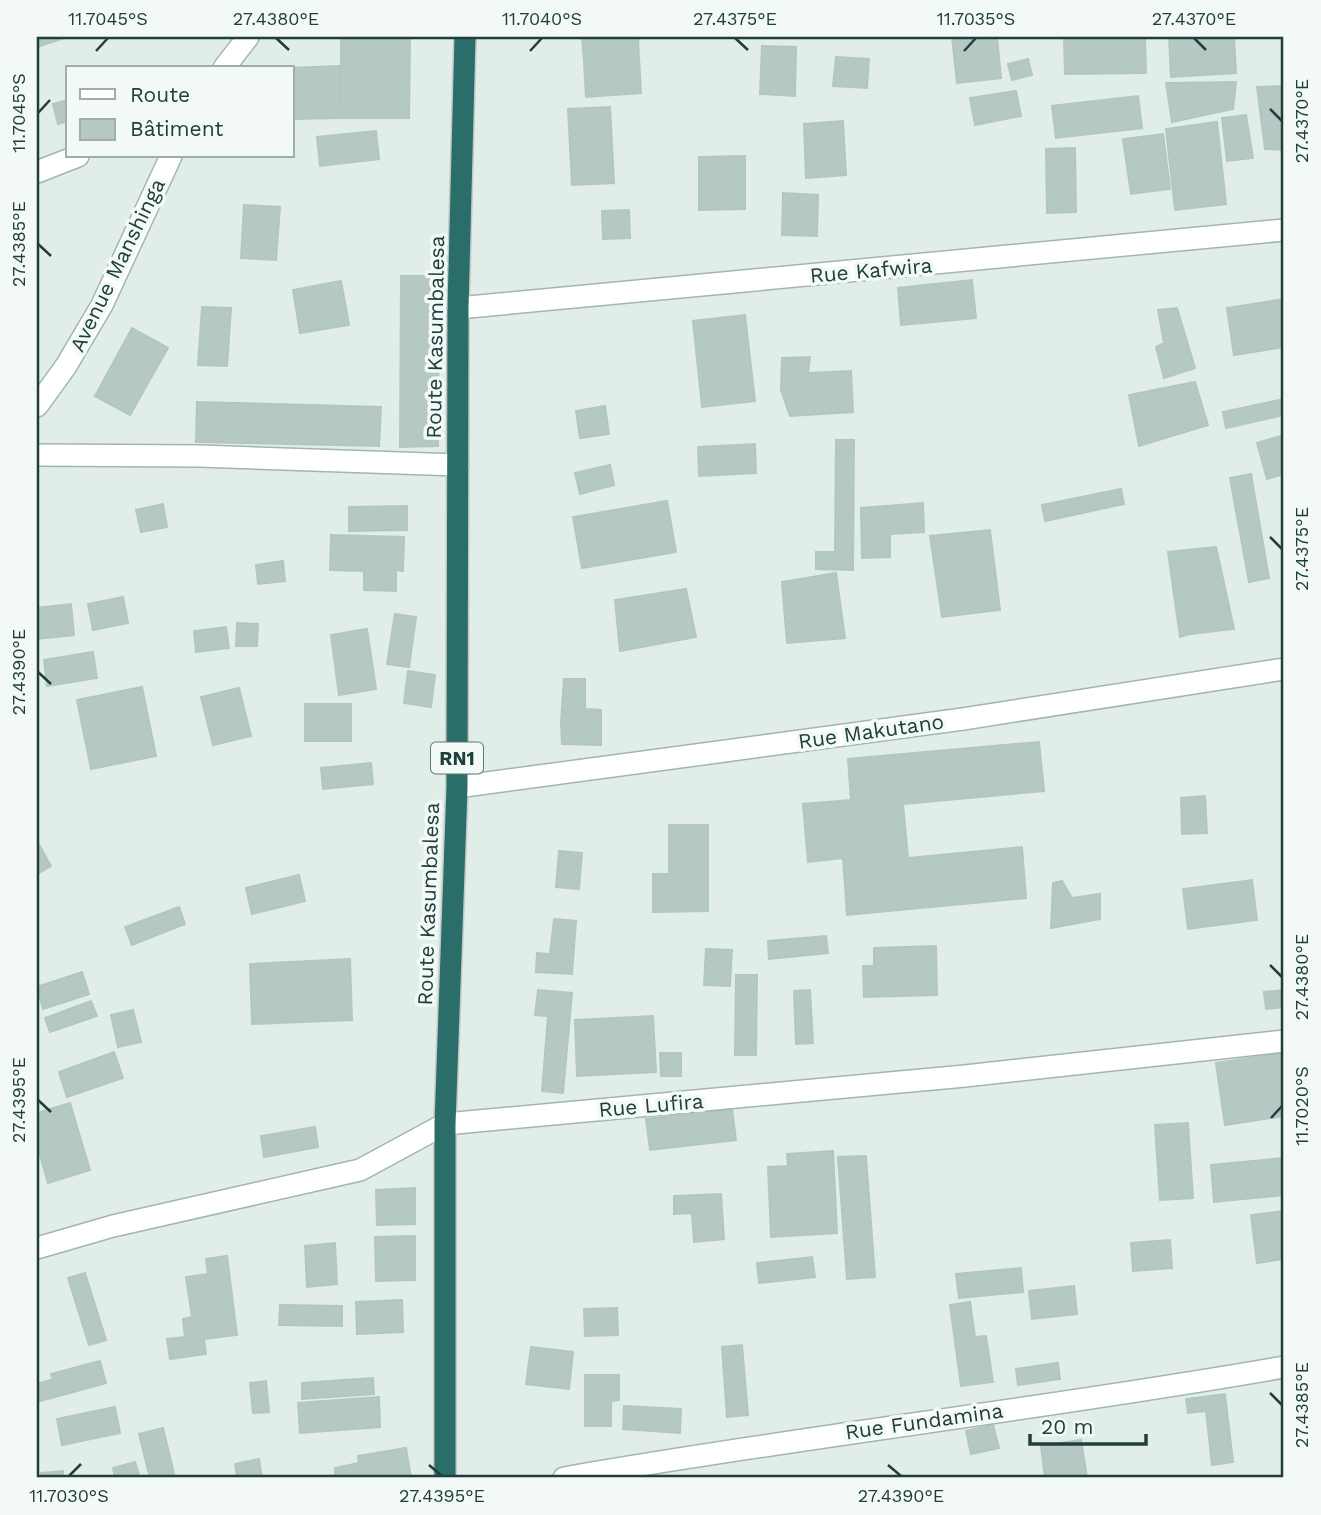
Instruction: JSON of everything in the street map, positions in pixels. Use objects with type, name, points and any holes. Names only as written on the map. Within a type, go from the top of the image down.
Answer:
[{"type":"highway","name":"Route Kasumbalesa","points":[[445,1478],[446,1124],[457,787],[458,308],[465,37]]},
{"type":"street","points":[[226,66],[248,37]]},
{"type":"street","points":[[37,172],[73,158]]},
{"type":"street","name":"Avenue Manshinga","points":[[37,406],[66,366],[102,305],[170,158]]},
{"type":"street","name":"Rue Kafwira","points":[[458,308],[1284,230]]},
{"type":"street","points":[[37,455],[200,456],[458,465]]},
{"type":"street","name":"Rue Makutano","points":[[457,787],[963,719],[1284,669]]},
{"type":"street","name":"Rue Lufira","points":[[37,1248],[113,1226],[360,1170],[446,1124],[951,1077],[1284,1041]]},
{"type":"street","name":"Rue Fundamina","points":[[564,1478],[818,1436],[1189,1384],[1284,1367]]},
{"type":"building","points":[[37,37],[67,37],[37,47]]},
{"type":"building","points":[[341,37],[410,37],[409,118],[341,118]]},
{"type":"building","points":[[582,37],[638,37],[639,58],[584,62]]},
{"type":"building","points":[[952,37],[997,37],[1001,78],[957,83]]},
{"type":"building","points":[[1064,37],[1145,37],[1146,73],[1065,74]]},
{"type":"building","points":[[1169,37],[1234,37],[1236,73],[1171,77]]},
{"type":"building","points":[[762,46],[796,47],[795,96],[760,94]]},
{"type":"building","points":[[836,57],[869,59],[867,88],[833,86]]},
{"type":"building","points":[[639,58],[641,93],[586,97],[584,62]]},
{"type":"building","points":[[1028,59],[1032,75],[1012,80],[1008,64]]},
{"type":"building","points":[[339,66],[341,118],[294,119],[294,68]]},
{"type":"building","points":[[1236,82],[1233,109],[1172,122],[1166,83]]},
{"type":"building","points":[[1284,86],[1284,150],[1265,149],[1257,87]]},
{"type":"building","points":[[1016,91],[1021,116],[975,125],[970,98]]},
{"type":"building","points":[[1138,96],[1142,128],[1056,138],[1052,106]]},
{"type":"building","points":[[66,101],[66,122],[58,124],[53,104]]},
{"type":"building","points":[[610,107],[614,183],[572,185],[568,109]]},
{"type":"building","points":[[1246,115],[1253,158],[1227,161],[1222,118]]},
{"type":"building","points":[[843,121],[846,175],[806,178],[804,124]]},
{"type":"building","points":[[1217,122],[1226,204],[1175,210],[1166,129]]},
{"type":"building","points":[[376,131],[379,159],[320,166],[317,137]]},
{"type":"building","points":[[1163,134],[1170,189],[1131,194],[1123,139]]},
{"type":"building","points":[[1075,148],[1076,212],[1047,213],[1046,149]]},
{"type":"building","points":[[745,156],[745,209],[699,210],[699,157]]},
{"type":"building","points":[[783,193],[818,195],[817,236],[782,235]]},
{"type":"building","points":[[244,205],[280,207],[276,260],[241,258]]},
{"type":"building","points":[[629,210],[630,238],[603,239],[602,211]]},
{"type":"building","points":[[401,276],[439,276],[438,446],[400,447]]},
{"type":"building","points":[[972,280],[976,318],[901,325],[898,288]]},
{"type":"building","points":[[341,281],[349,325],[300,333],[293,290]]},
{"type":"building","points":[[1284,299],[1284,347],[1234,355],[1227,308]]},
{"type":"building","points":[[202,307],[231,308],[227,366],[198,365]]},
{"type":"building","points":[[1177,308],[1195,368],[1164,378],[1156,347],[1164,343],[1158,310]]},
{"type":"building","points":[[745,315],[755,401],[702,407],[693,321]]},
{"type":"building","points":[[132,328],[168,348],[130,415],[95,396]]},
{"type":"building","points":[[810,357],[808,373],[851,371],[853,412],[790,416],[781,390],[782,358]]},
{"type":"building","points":[[1195,382],[1208,425],[1139,446],[1129,395]]},
{"type":"building","points":[[1284,399],[1284,415],[1226,428],[1223,412]]},
{"type":"building","points":[[197,402],[381,407],[379,446],[196,442]]},
{"type":"building","points":[[605,406],[609,434],[580,438],[576,411]]},
{"type":"building","points":[[1284,435],[1284,474],[1267,479],[1257,443]]},
{"type":"building","points":[[836,440],[854,440],[853,570],[816,569],[816,552],[835,552]]},
{"type":"building","points":[[755,444],[756,473],[699,476],[698,447]]},
{"type":"building","points":[[610,465],[614,485],[580,494],[575,473]]},
{"type":"building","points":[[1251,474],[1269,578],[1249,582],[1230,478]]},
{"type":"building","points":[[1121,489],[1124,504],[1045,521],[1042,505]]},
{"type":"building","points":[[667,501],[676,552],[582,568],[573,517]]},
{"type":"building","points":[[923,503],[924,532],[890,534],[890,557],[862,558],[861,508]]},
{"type":"building","points":[[163,504],[167,527],[141,532],[136,510]]},
{"type":"building","points":[[407,506],[407,530],[349,531],[349,507]]},
{"type":"building","points":[[990,530],[1000,610],[942,617],[930,536]]},
{"type":"building","points":[[331,535],[404,537],[403,571],[396,570],[396,591],[364,590],[364,571],[330,570]]},
{"type":"building","points":[[1216,547],[1234,629],[1180,637],[1168,552]]},
{"type":"building","points":[[283,561],[285,581],[258,584],[256,565]]},
{"type":"building","points":[[836,573],[845,638],[787,643],[782,582]]},
{"type":"building","points":[[686,589],[696,637],[620,651],[615,600]]},
{"type":"building","points":[[123,597],[128,623],[93,630],[88,604]]},
{"type":"building","points":[[71,604],[74,635],[37,639],[37,608]]},
{"type":"building","points":[[395,614],[416,617],[409,667],[387,664]]},
{"type":"building","points":[[237,623],[258,624],[257,646],[236,646]]},
{"type":"building","points":[[226,627],[229,648],[196,652],[194,631]]},
{"type":"building","points":[[367,629],[376,689],[339,695],[331,635]]},
{"type":"building","points":[[93,652],[97,678],[47,686],[44,660]]},
{"type":"building","points":[[408,671],[435,675],[431,707],[404,703]]},
{"type":"building","points":[[564,679],[585,679],[585,709],[601,710],[601,745],[562,744]]},
{"type":"building","points":[[142,687],[156,756],[91,769],[77,700]]},
{"type":"building","points":[[239,688],[251,736],[213,745],[201,697]]},
{"type":"building","points":[[305,704],[351,704],[351,741],[305,741]]},
{"type":"building","points":[[1039,742],[1044,791],[903,804],[908,858],[1022,847],[1026,898],[847,915],[843,858],[808,862],[803,804],[851,800],[848,759]]},
{"type":"building","points":[[371,763],[373,784],[323,789],[321,768]]},
{"type":"building","points":[[1205,796],[1207,833],[1182,834],[1181,798]]},
{"type":"building","points":[[669,825],[708,825],[708,911],[653,912],[653,874],[669,874]]},
{"type":"building","points":[[37,841],[51,866],[37,874]]},
{"type":"building","points":[[559,851],[582,853],[579,889],[556,887]]},
{"type":"building","points":[[299,875],[305,901],[252,914],[246,888]]},
{"type":"building","points":[[1252,880],[1257,920],[1188,929],[1183,889]]},
{"type":"building","points":[[1062,881],[1072,898],[1100,894],[1100,919],[1051,928],[1053,883]]},
{"type":"building","points":[[179,907],[185,924],[132,945],[125,927]]},
{"type":"building","points":[[554,919],[576,921],[572,974],[536,972],[537,953],[550,954]]},
{"type":"building","points":[[826,936],[828,953],[769,959],[768,941]]},
{"type":"building","points":[[936,946],[937,995],[864,997],[863,966],[874,966],[874,948]]},
{"type":"building","points":[[706,949],[732,950],[730,986],[704,985]]},
{"type":"building","points":[[350,959],[352,1020],[252,1024],[250,964]]},
{"type":"building","points":[[82,972],[89,994],[43,1009],[37,987]]},
{"type":"building","points":[[736,975],[757,975],[756,1055],[735,1055]]},
{"type":"building","points":[[538,990],[572,993],[563,1093],[542,1091],[548,1016],[535,1015]]},
{"type":"building","points":[[810,990],[813,1043],[796,1044],[794,991]]},
{"type":"building","points":[[1284,990],[1284,1007],[1266,1009],[1264,992]]},
{"type":"building","points":[[91,1001],[97,1016],[50,1032],[45,1018]]},
{"type":"building","points":[[133,1010],[141,1042],[118,1047],[111,1015]]},
{"type":"building","points":[[653,1016],[656,1072],[577,1076],[575,1020]]},
{"type":"building","points":[[114,1052],[123,1078],[67,1097],[59,1072]]},
{"type":"building","points":[[660,1053],[681,1053],[681,1076],[661,1076]]},
{"type":"building","points":[[1284,1053],[1284,1116],[1225,1125],[1216,1063]]},
{"type":"building","points":[[70,1103],[90,1170],[48,1183],[37,1145],[37,1113]]},
{"type":"building","points":[[732,1109],[736,1140],[650,1150],[646,1119]]},
{"type":"building","points":[[1188,1123],[1193,1198],[1160,1200],[1155,1125]]},
{"type":"building","points":[[315,1127],[318,1147],[264,1157],[261,1136]]},
{"type":"building","points":[[833,1151],[837,1233],[771,1237],[768,1167],[788,1166],[787,1154]]},
{"type":"building","points":[[866,1156],[875,1277],[847,1279],[838,1157]]},
{"type":"building","points":[[1284,1158],[1284,1195],[1214,1202],[1211,1165]]},
{"type":"building","points":[[415,1188],[415,1224],[377,1225],[376,1190]]},
{"type":"building","points":[[721,1194],[724,1239],[694,1242],[692,1213],[674,1214],[674,1196]]},
{"type":"building","points":[[1284,1211],[1284,1259],[1257,1263],[1251,1215]]},
{"type":"building","points":[[415,1236],[415,1280],[376,1281],[375,1237]]},
{"type":"building","points":[[1170,1240],[1172,1268],[1133,1271],[1131,1243]]},
{"type":"building","points":[[335,1243],[337,1284],[307,1287],[305,1246]]},
{"type":"building","points":[[227,1256],[237,1335],[204,1339],[206,1354],[170,1359],[167,1339],[185,1337],[183,1319],[192,1317],[186,1277],[208,1274],[206,1259]]},
{"type":"building","points":[[812,1257],[815,1277],[759,1283],[757,1263]]},
{"type":"building","points":[[1021,1268],[1023,1292],[959,1298],[956,1274]]},
{"type":"building","points":[[85,1273],[106,1340],[89,1345],[68,1278]]},
{"type":"building","points":[[1074,1286],[1077,1314],[1032,1319],[1029,1291]]},
{"type":"building","points":[[402,1300],[403,1332],[357,1334],[356,1302]]},
{"type":"building","points":[[970,1302],[975,1337],[986,1336],[993,1382],[961,1386],[950,1305]]},
{"type":"building","points":[[280,1305],[342,1306],[342,1326],[279,1325]]},
{"type":"building","points":[[617,1308],[618,1335],[585,1336],[584,1309]]},
{"type":"building","points":[[742,1345],[748,1415],[727,1417],[722,1347]]},
{"type":"building","points":[[531,1347],[573,1352],[569,1389],[526,1384]]},
{"type":"building","points":[[100,1361],[106,1383],[37,1402],[37,1384],[53,1379],[51,1374]]},
{"type":"building","points":[[1058,1363],[1060,1379],[1018,1385],[1016,1369]]},
{"type":"building","points":[[585,1375],[619,1375],[619,1400],[611,1401],[611,1426],[585,1426]]},
{"type":"building","points":[[373,1378],[374,1394],[302,1399],[302,1383]]},
{"type":"building","points":[[266,1381],[269,1412],[253,1413],[250,1383]]},
{"type":"building","points":[[1225,1394],[1233,1462],[1212,1465],[1206,1411],[1188,1413],[1186,1399]]},
{"type":"building","points":[[379,1397],[380,1427],[300,1433],[298,1403]]},
{"type":"building","points":[[624,1406],[681,1409],[680,1433],[623,1429]]},
{"type":"building","points":[[115,1407],[120,1433],[62,1445],[57,1419]]},
{"type":"building","points":[[993,1425],[999,1448],[971,1454],[966,1431]]},
{"type":"building","points":[[163,1428],[175,1478],[150,1478],[139,1434]]},
{"type":"building","points":[[1081,1440],[1087,1478],[1045,1478],[1041,1446]]},
{"type":"building","points":[[406,1448],[411,1478],[318,1478],[335,1475],[335,1468],[359,1463],[358,1456]]},
{"type":"building","points":[[259,1459],[262,1478],[237,1478],[235,1464]]},
{"type":"building","points":[[135,1462],[140,1478],[115,1478],[113,1468]]},
{"type":"building","points":[[63,1471],[63,1478],[42,1478],[41,1473]]}]
